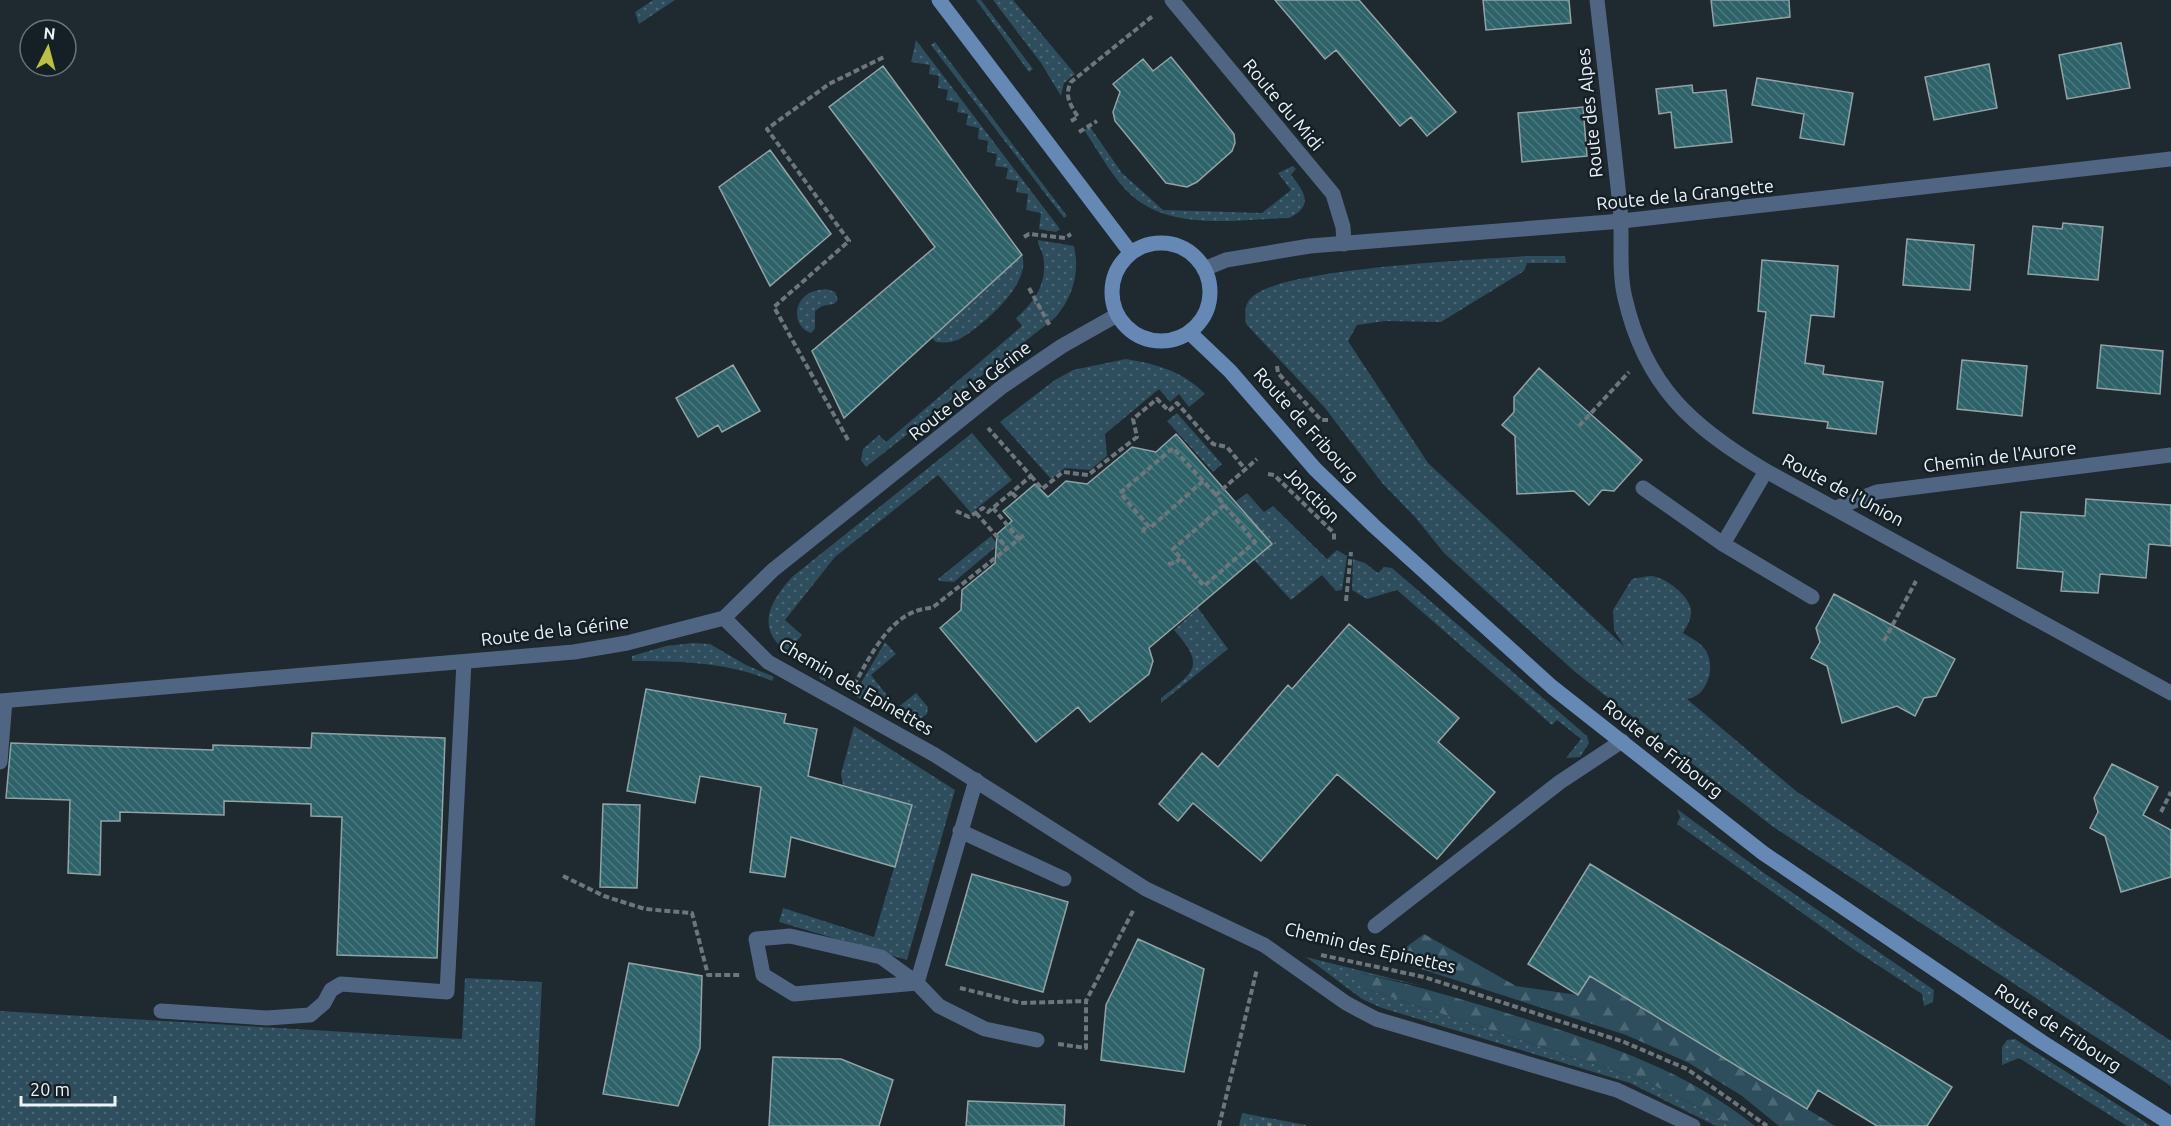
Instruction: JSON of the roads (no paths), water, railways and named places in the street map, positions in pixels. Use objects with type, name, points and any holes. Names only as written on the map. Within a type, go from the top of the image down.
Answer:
[{"type":"main road","points":[[939,0],[1131,253]]},
{"type":"main road","points":[[1171,244],[1195,257],[1204,269],[1209,281],[1207,310],[1189,332],[1177,339],[1160,341],[1143,338],[1128,329],[1117,315],[1112,299],[1113,282],[1120,266],[1131,253],[1143,247],[1171,244]]},
{"type":"main road","name":"Route de Fribourg","points":[[1189,332],[1230,371],[1315,469],[1374,526],[1552,687],[1763,853],[2042,1042],[2171,1124]]},
{"type":"street","name":"Route du Midi","points":[[1172,0],[1333,194],[1343,227],[1344,244]]},
{"type":"street","name":"Route des Alpes","points":[[1597,0],[1622,221]]},
{"type":"street","name":"Route de la Grangette","points":[[1204,269],[1226,260],[1344,244],[1622,221],[2171,159]]},
{"type":"street","name":"Route de l'Union","points":[[1622,221],[1624,297],[1644,357],[1680,410],[1722,445],[1766,471],[2171,693]]},
{"type":"street","name":"Route de la Gérine","points":[[2,701],[574,652],[627,643],[724,618],[773,570],[1003,386],[1062,346],[1117,315]]},
{"type":"street","name":"Chemin de l'Aurore","points":[[1836,508],[1877,492],[2171,455]]},
{"type":"street","points":[[1723,544],[1766,471]]},
{"type":"street","points":[[1643,488],[1723,544],[1812,597]]},
{"type":"street","name":"Chemin des Epinettes","points":[[724,618],[768,662],[830,694],[976,780],[1146,889],[1264,945],[1346,1004],[1376,1019],[1617,1090],[1693,1126]]},
{"type":"street","points":[[161,1011],[267,1018],[310,1015],[324,1002],[331,990],[341,984],[447,992],[464,662]]},
{"type":"street","points":[[0,762],[2,701]]},
{"type":"street","points":[[1375,926],[1560,782],[1622,741]]},
{"type":"street","points":[[917,982],[976,780]]},
{"type":"street","points":[[960,831],[1065,879]]},
{"type":"street","points":[[917,982],[794,994],[763,975],[756,939],[790,936],[881,957],[917,982],[939,1006],[985,1029],[1037,1040]]}]
